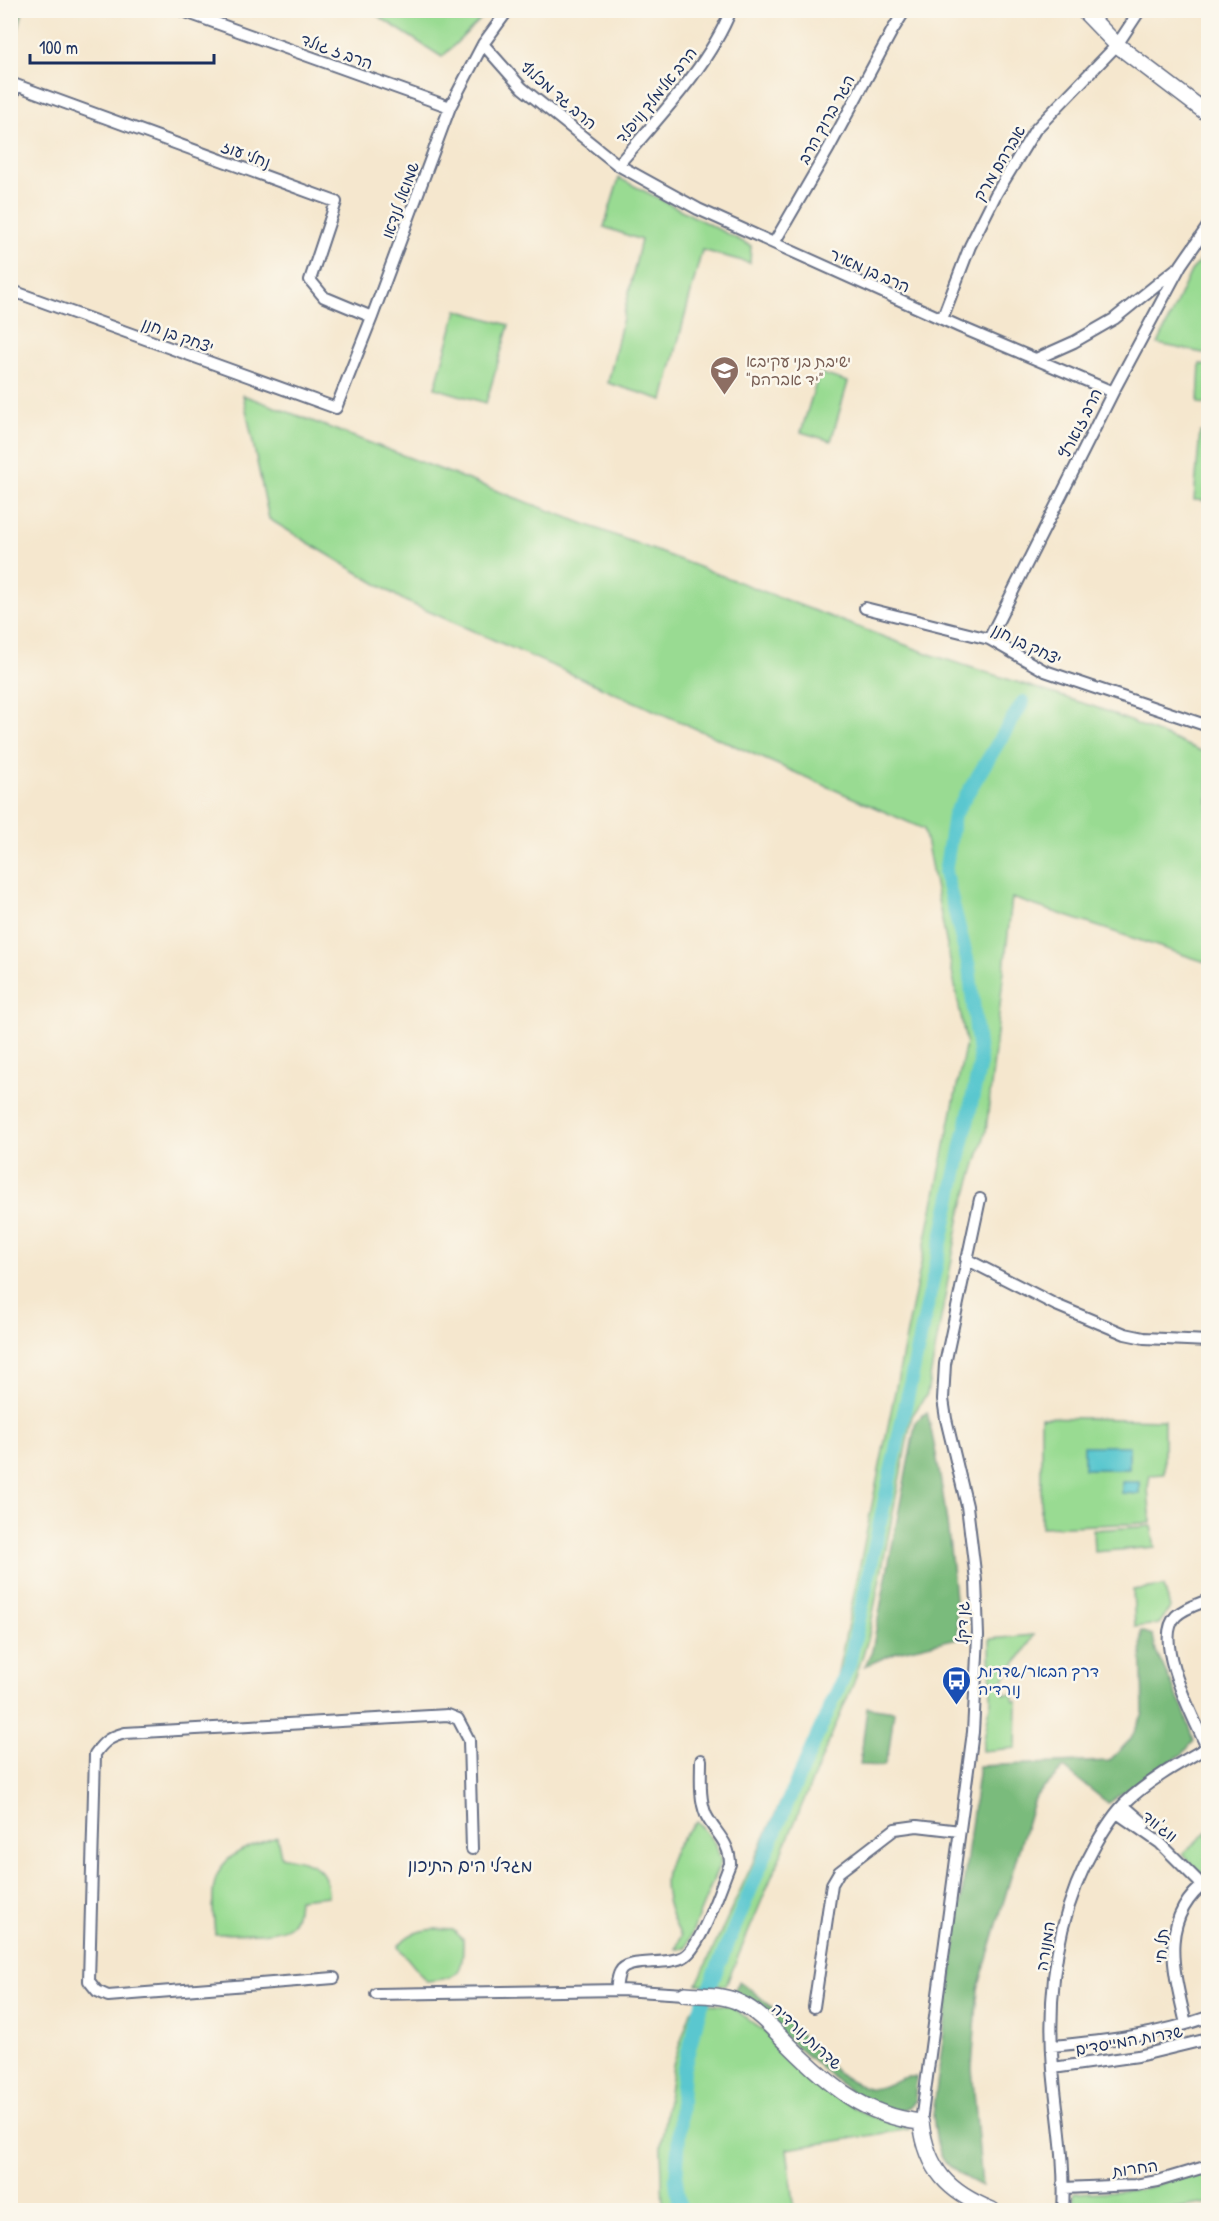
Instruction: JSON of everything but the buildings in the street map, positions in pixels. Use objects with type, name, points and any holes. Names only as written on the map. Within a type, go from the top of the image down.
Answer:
[{"type":"street","name":"הרב ז גולד","points":[[180,10],[450,108]]},
{"type":"street","name":"שמואל לנדאו","points":[[336,408],[450,108],[483,44],[508,10]]},
{"type":"street","name":"הרב אלימלך נויפלד","points":[[618,165],[703,62],[726,25],[731,10]]},
{"type":"street","name":"הגר ברוך הרב","points":[[774,243],[905,10]]},
{"type":"street","points":[[1083,10],[1117,45],[1209,114]]},
{"type":"street","name":"אברהם מרק","points":[[942,319],[970,246],[996,194],[1035,130],[1117,45],[1140,10]]},
{"type":"street","name":"הרב גד מכלוף","points":[[483,44],[522,87],[618,165]]},
{"type":"street","name":"נחלי עוז","points":[[10,102],[16,86],[336,202],[310,280],[324,297],[372,317]]},
{"type":"street","name":"הרב בן מאיר","points":[[618,165],[698,209],[942,319],[1113,392]]},
{"type":"street","name":"הרב זוארץ","points":[[989,639],[1113,392],[1181,265],[1209,226]]},
{"type":"street","points":[[1036,359],[1074,342],[1114,319],[1181,265]]},
{"type":"street","name":"יצחק בן חנן","points":[[10,290],[336,408]]},
{"type":"street","name":"יצחק בן חנן","points":[[865,608],[989,639],[1045,671],[1209,726]]},
{"type":"street","name":"גן דקל","points":[[921,2122],[973,1732],[978,1602],[967,1506],[943,1399],[945,1364],[980,1199]]},
{"type":"street","points":[[966,1259],[1056,1305],[1119,1332],[1144,1338],[1209,1341]]},
{"type":"street","points":[[1208,1748],[1173,1666],[1168,1636],[1169,1626],[1175,1617],[1184,1610],[1209,1600]]},
{"type":"street","points":[[334,1978],[108,1996],[97,1991],[89,1981],[95,1754],[102,1743],[110,1737],[125,1733],[448,1715],[458,1719],[469,1740],[472,1849]]},
{"type":"street","name":"המנורה","points":[[1063,2211],[1064,2188],[1052,2046],[1055,1975],[1068,1907],[1084,1867],[1104,1831],[1120,1809],[1148,1784],[1208,1748]]},
{"type":"street","points":[[616,1990],[620,1971],[627,1965],[665,1963],[676,1960],[691,1951],[699,1938],[730,1864],[730,1853],[724,1840],[707,1817],[702,1803],[701,1760]]},
{"type":"street","points":[[1120,1809],[1145,1824]]},
{"type":"street","name":"ווג'ווד","points":[[1120,1809],[1207,1886]]},
{"type":"street","points":[[814,2007],[832,1884],[839,1872],[895,1829],[917,1826],[960,1831]]},
{"type":"street","name":"תל חי","points":[[1186,2024],[1174,1972],[1174,1939],[1178,1917],[1190,1897],[1207,1886]]},
{"type":"street","points":[[376,1994],[616,1990],[685,1994]]},
{"type":"street","name":"שדרות נורדיה","points":[[685,1994],[729,1998],[739,2002],[761,2017],[817,2074],[836,2088],[866,2107],[883,2114],[896,2119],[921,2122]]},
{"type":"street","name":"שדרות המייסדים","points":[[1052,2046],[1110,2041],[1145,2035],[1209,2017]]},
{"type":"street","name":"שדרות המייסדים","points":[[1053,2068],[1138,2056],[1209,2039]]},
{"type":"street","points":[[921,2122],[928,2155],[943,2178],[975,2203],[993,2211]]},
{"type":"street","name":"החרות","points":[[1064,2188],[1135,2185],[1158,2181],[1209,2166]]},
{"type":"green space","points":[[10,11],[23,11],[11,58]]},
{"type":"green space","points":[[370,11],[489,11],[442,57]]},
{"type":"green space","points":[[619,178],[751,246],[750,263],[702,250],[663,400],[608,383],[641,240],[604,227]]},
{"type":"green space","points":[[1208,252],[1208,354],[1158,344],[1191,271]]},
{"type":"green space","points":[[457,310],[509,325],[486,403],[435,388]]},
{"type":"green space","points":[[1200,364],[1208,365],[1208,404],[1198,403]]},
{"type":"green space","points":[[819,373],[848,382],[831,441],[801,432]]},
{"type":"green space","points":[[243,395],[932,655],[1101,709],[1208,754],[1208,963],[1012,898],[986,1131],[960,1216],[927,1394],[912,1416],[868,1639],[854,1682],[726,1985],[697,1984],[836,1682],[966,1042],[924,829],[405,601],[269,519]]},
{"type":"green space","points":[[1200,432],[1208,433],[1208,501],[1194,500]]},
{"type":"green space","points":[[927,1412],[939,1468],[947,1525],[958,1638],[897,1652],[865,1666],[872,1651],[916,1421]]},
{"type":"green space","points":[[1041,1417],[1164,1420],[1164,1474],[1150,1475],[1148,1488],[1151,1523],[1041,1527]]},
{"type":"green space","points":[[1151,1526],[1155,1547],[1094,1552],[1093,1530]]},
{"type":"green space","points":[[1164,1586],[1170,1608],[1159,1624],[1135,1627],[1133,1590]]},
{"type":"green space","points":[[1141,1631],[1153,1635],[1156,1651],[1183,1708],[1194,1740],[1183,1754],[1108,1803],[1064,1768],[1034,1798],[978,1989],[972,2068],[982,2186],[958,2173],[944,2160],[937,2143],[933,2115],[979,1766],[1109,1761],[1131,1739],[1143,1713]]},
{"type":"green space","points":[[1034,1635],[1003,1679],[1004,1694],[1013,1694],[1013,1701],[1017,1701],[1016,1748],[982,1751],[991,1700],[990,1639]]},
{"type":"green space","points":[[867,1707],[894,1711],[889,1750],[884,1766],[860,1765]]},
{"type":"green space","points":[[697,1821],[716,1845],[721,1861],[686,1947],[676,1949],[681,1936],[668,1903],[665,1889],[666,1875],[675,1848]]},
{"type":"green space","points":[[1208,1831],[1208,1873],[1204,1873],[1194,1867],[1183,1853]]},
{"type":"green space","points":[[277,1837],[281,1856],[307,1863],[320,1870],[327,1885],[328,1896],[298,1899],[297,1913],[290,1925],[284,1929],[243,1934],[215,1934],[213,1892],[222,1866],[238,1852]]},
{"type":"green space","points":[[434,1929],[453,1930],[463,1939],[461,1966],[458,1972],[447,1978],[426,1981],[398,1947],[414,1934]]},
{"type":"green space","points":[[739,1981],[777,2012],[825,2061],[846,2078],[868,2088],[874,2088],[903,2078],[916,2077],[915,2100],[908,2107],[894,2112],[852,2093],[733,1994]]},
{"type":"green space","points":[[696,2005],[731,2006],[765,2032],[813,2081],[865,2114],[910,2129],[787,2149],[795,2210],[663,2210],[661,2146],[673,2065],[691,2011]]},
{"type":"green space","points":[[1208,2169],[1208,2203],[1164,2210],[1072,2210],[1074,2193],[1139,2190]]},
{"type":"water","points":[[1084,1446],[1129,1446],[1129,1469],[1084,1469]]},
{"type":"water","points":[[1122,1482],[1139,1482],[1139,1494],[1122,1493]]},
{"type":"waterway","points":[[680,2210],[676,2180],[683,2071],[700,2009],[791,1794],[849,1665],[980,1063],[969,967],[945,873],[954,815],[1023,702]]},
{"type":"place","name":"ישיבת בני עקיבא \"יד אברהם\"","points":[[725,396]]},
{"type":"place","name":"דרך הבאר/שדרות נורדיה","points":[[957,1706]]},
{"type":"district","name":"מגדלי הים התיכון","points":[[470,1866]]}]
